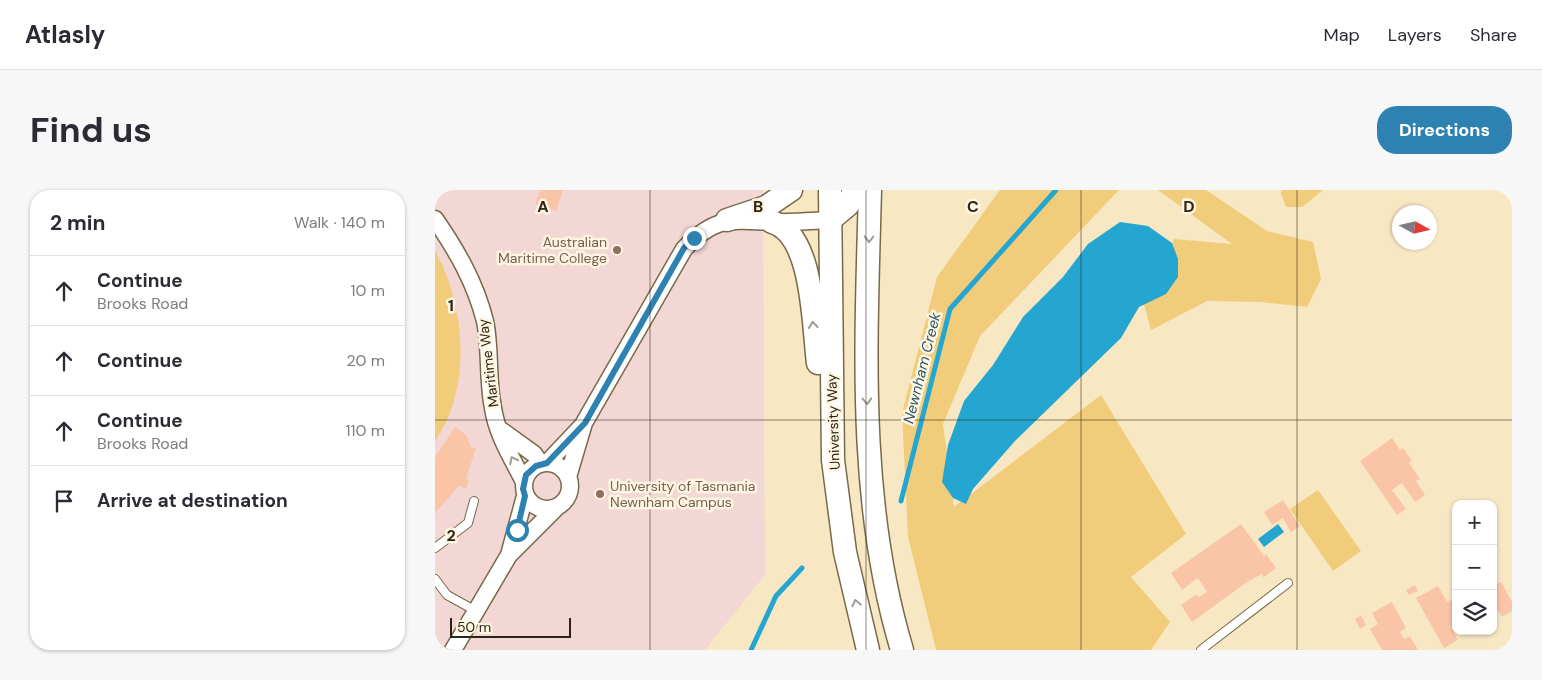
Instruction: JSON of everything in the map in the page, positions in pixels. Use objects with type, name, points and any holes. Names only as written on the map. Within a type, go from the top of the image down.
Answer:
[{"type":"main road","points":[[727,220],[766,207],[791,190]]},
{"type":"main road","name":"University Way","points":[[830,190],[833,460],[845,552],[868,650]]},
{"type":"main road","points":[[830,220],[848,205],[854,190]]},
{"type":"main road","points":[[870,190],[866,388],[870,474],[877,530],[888,592],[903,650]]},
{"type":"main road","points":[[772,222],[789,231],[801,253],[811,296],[819,378],[833,460]]},
{"type":"main road","points":[[877,530],[913,650]]},
{"type":"street","name":"Maritime Way","points":[[435,219],[468,271],[478,298],[489,350],[492,407],[500,433],[525,489]]},
{"type":"street","points":[[453,650],[509,555],[562,504],[569,491],[568,476],[585,423],[684,248],[704,231],[727,220],[772,222],[830,220]]},
{"type":"street","points":[[509,555],[531,469],[544,463],[585,423]]},
{"type":"street","points":[[500,433],[534,454],[544,463],[558,466],[568,476]]},
{"type":"street","points":[[525,489],[529,502],[541,509],[556,508]]},
{"type":"lane","points":[[435,548],[468,523],[474,501]]},
{"type":"lane","points":[[435,579],[447,595],[476,610]]},
{"type":"lane","points":[[1201,650],[1288,583]]},
{"type":"shaded area","points":[[435,190],[763,190],[765,575],[705,650],[435,650]]},
{"type":"shaded area","points":[[1000,190],[1119,190],[980,336],[943,424],[954,507],[1101,395],[1186,534],[1131,577],[1170,622],[1151,650],[936,650],[908,537],[902,413],[937,277]]},
{"type":"shaded area","points":[[1158,190],[1206,190],[1267,231],[1313,242],[1321,279],[1307,307],[1261,302],[1207,301],[1151,330],[1141,293],[1166,261],[1174,239],[1232,244]]},
{"type":"shaded area","points":[[1282,190],[1323,190],[1302,207],[1286,207],[1281,194]]},
{"type":"shaded area","points":[[435,251],[453,296],[461,347],[455,397],[447,420],[435,441]]},
{"type":"shaded area","points":[[1318,490],[1361,551],[1333,571],[1290,509]]},
{"type":"water","points":[[1120,222],[1148,226],[1172,243],[1178,259],[1178,277],[1166,294],[1139,307],[1121,338],[1015,441],[973,489],[966,504],[953,498],[942,482],[948,445],[964,401],[993,365],[1023,317],[1063,277],[1088,244]]},
{"type":"water","points":[[1278,524],[1284,532],[1264,547],[1258,539]]},
{"type":"building","points":[[540,190],[563,190],[556,211],[535,204]]},
{"type":"building","points":[[455,427],[466,435],[471,447],[476,448],[466,479],[469,480],[466,488],[459,486],[435,513],[435,457]]},
{"type":"building","points":[[1392,438],[1400,450],[1403,448],[1412,461],[1409,463],[1420,479],[1416,481],[1425,495],[1415,502],[1402,483],[1392,490],[1406,509],[1397,515],[1360,461]]},
{"type":"building","points":[[1283,500],[1300,526],[1291,532],[1283,518],[1272,525],[1264,512]]},
{"type":"building","points":[[1241,524],[1264,556],[1266,554],[1276,568],[1264,577],[1262,574],[1247,582],[1192,622],[1181,605],[1197,594],[1199,597],[1207,592],[1198,578],[1182,590],[1171,573]]},
{"type":"building","points":[[1501,582],[1512,602],[1512,611],[1502,617],[1497,609],[1497,584]]},
{"type":"building","points":[[1415,585],[1418,591],[1409,595],[1406,590]]},
{"type":"building","points":[[1438,586],[1447,602],[1452,599],[1452,635],[1455,635],[1458,640],[1444,648],[1416,598]]},
{"type":"building","points":[[1392,602],[1406,628],[1400,632],[1404,639],[1410,636],[1418,650],[1382,650],[1370,629],[1378,624],[1372,613]]},
{"type":"building","points":[[1361,615],[1366,625],[1360,629],[1355,619]]},
{"type":"waterway","name":"Newnham Creek","points":[[901,501],[950,309],[1056,190]]},
{"type":"waterway","name":"Newnham Creek","points":[[751,650],[776,596],[802,568]]},
{"type":"place","name":"Australian Maritime College","points":[[617,250]]},
{"type":"place","name":"University of Tasmania Newnham Campus","points":[[600,494]]},
{"type":"route","points":[[517,530],[525,496],[523,489],[526,475],[536,466],[547,463],[585,423],[684,248],[694,238]]}]
